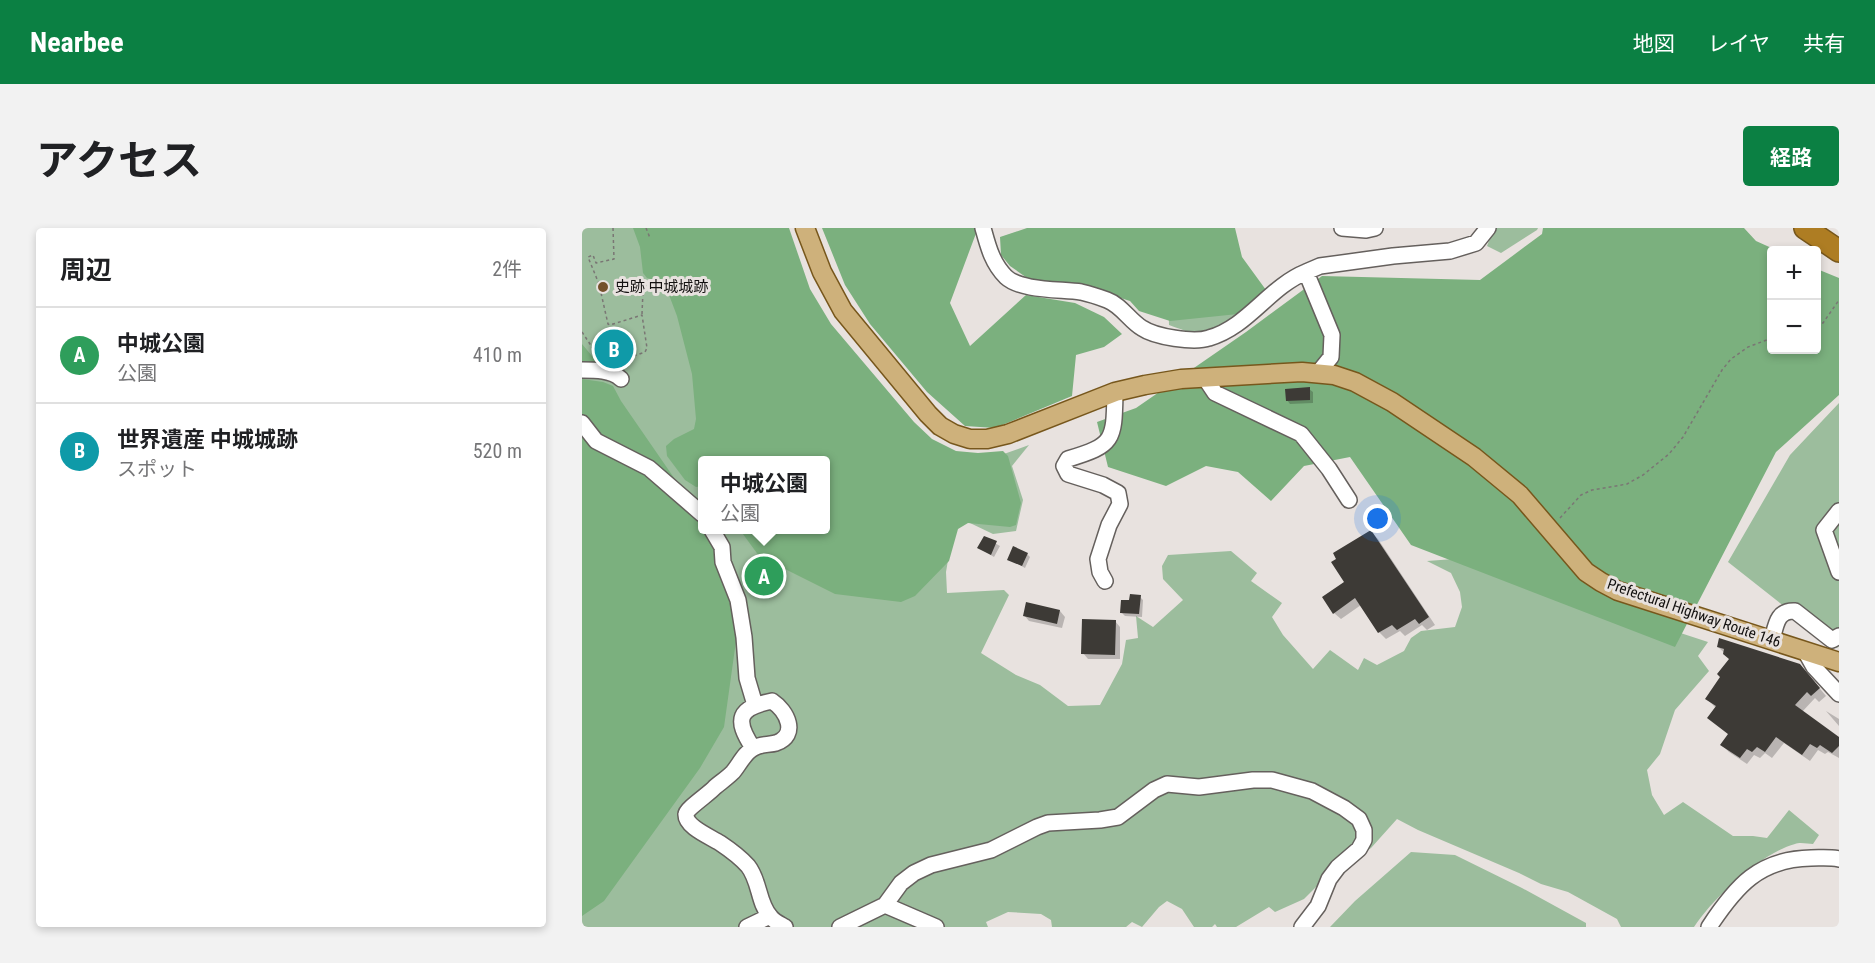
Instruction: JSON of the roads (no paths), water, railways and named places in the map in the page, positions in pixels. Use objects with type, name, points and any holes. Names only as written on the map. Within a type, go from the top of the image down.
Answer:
[{"type":"highway","points":[[1805,228],[1839,251]]},
{"type":"main road","name":"Prefectural Highway Route 146","points":[[805,228],[822,272],[843,311],[928,414],[940,426],[954,434],[970,439],[987,439],[1008,434],[1115,392],[1181,379],[1302,372],[1334,375],[1355,382],[1392,402],[1474,457],[1520,495],[1587,572],[1601,582],[1618,591],[1839,662]]},
{"type":"street","points":[[983,228],[992,259],[1007,278],[1023,285],[1083,292],[1111,301],[1144,329],[1177,339],[1197,340],[1209,338],[1237,325],[1292,277],[1320,266],[1450,251],[1476,243],[1488,228]]},
{"type":"street","points":[[1342,228],[1366,230],[1375,228]]},
{"type":"street","points":[[1306,272],[1332,335],[1331,357],[1318,373]]},
{"type":"street","points":[[582,370],[616,374],[621,379]]},
{"type":"street","points":[[1205,378],[1215,393],[1301,434],[1329,469],[1349,500]]},
{"type":"street","points":[[1105,581],[1100,572],[1098,559],[1109,525],[1120,504],[1118,494],[1103,484],[1068,474],[1064,466],[1068,459],[1100,448],[1109,438],[1114,428],[1115,392]]},
{"type":"street","points":[[582,423],[596,441],[649,468],[698,509]]},
{"type":"street","points":[[1839,511],[1824,530],[1839,572]]},
{"type":"street","points":[[714,534],[722,547],[723,562],[738,600],[747,678],[754,705]]},
{"type":"street","points":[[1772,640],[1778,619],[1788,611],[1795,612],[1832,640],[1839,636]]},
{"type":"street","points":[[1805,651],[1814,667],[1839,694]]},
{"type":"street","points":[[753,748],[743,732],[742,722],[745,711],[754,705],[772,701],[780,706],[788,716],[790,727],[786,736],[778,742],[753,748],[733,772],[702,800],[688,808],[687,820],[697,830],[718,841],[749,867],[770,916],[785,927]]},
{"type":"street","points":[[840,927],[885,905],[901,883],[914,873],[931,865],[991,850],[1048,823],[1118,817],[1160,786],[1181,784],[1199,787],[1253,780],[1272,780],[1312,791],[1344,807],[1359,819],[1364,830],[1364,840],[1359,849],[1338,867],[1329,879],[1318,906],[1302,927]]},
{"type":"street","points":[[1710,927],[1721,910],[1749,878],[1769,865],[1794,858],[1839,859]]},
{"type":"street","points":[[885,905],[936,927]]},
{"type":"street","points":[[747,927],[770,916]]},
{"type":"place","name":"史跡 中城城跡","points":[[603,287]]},
{"type":"place","name":"世界遺産 中城城跡","points":[[614,349]]},
{"type":"place","name":"中城公園","points":[[764,576]]}]
